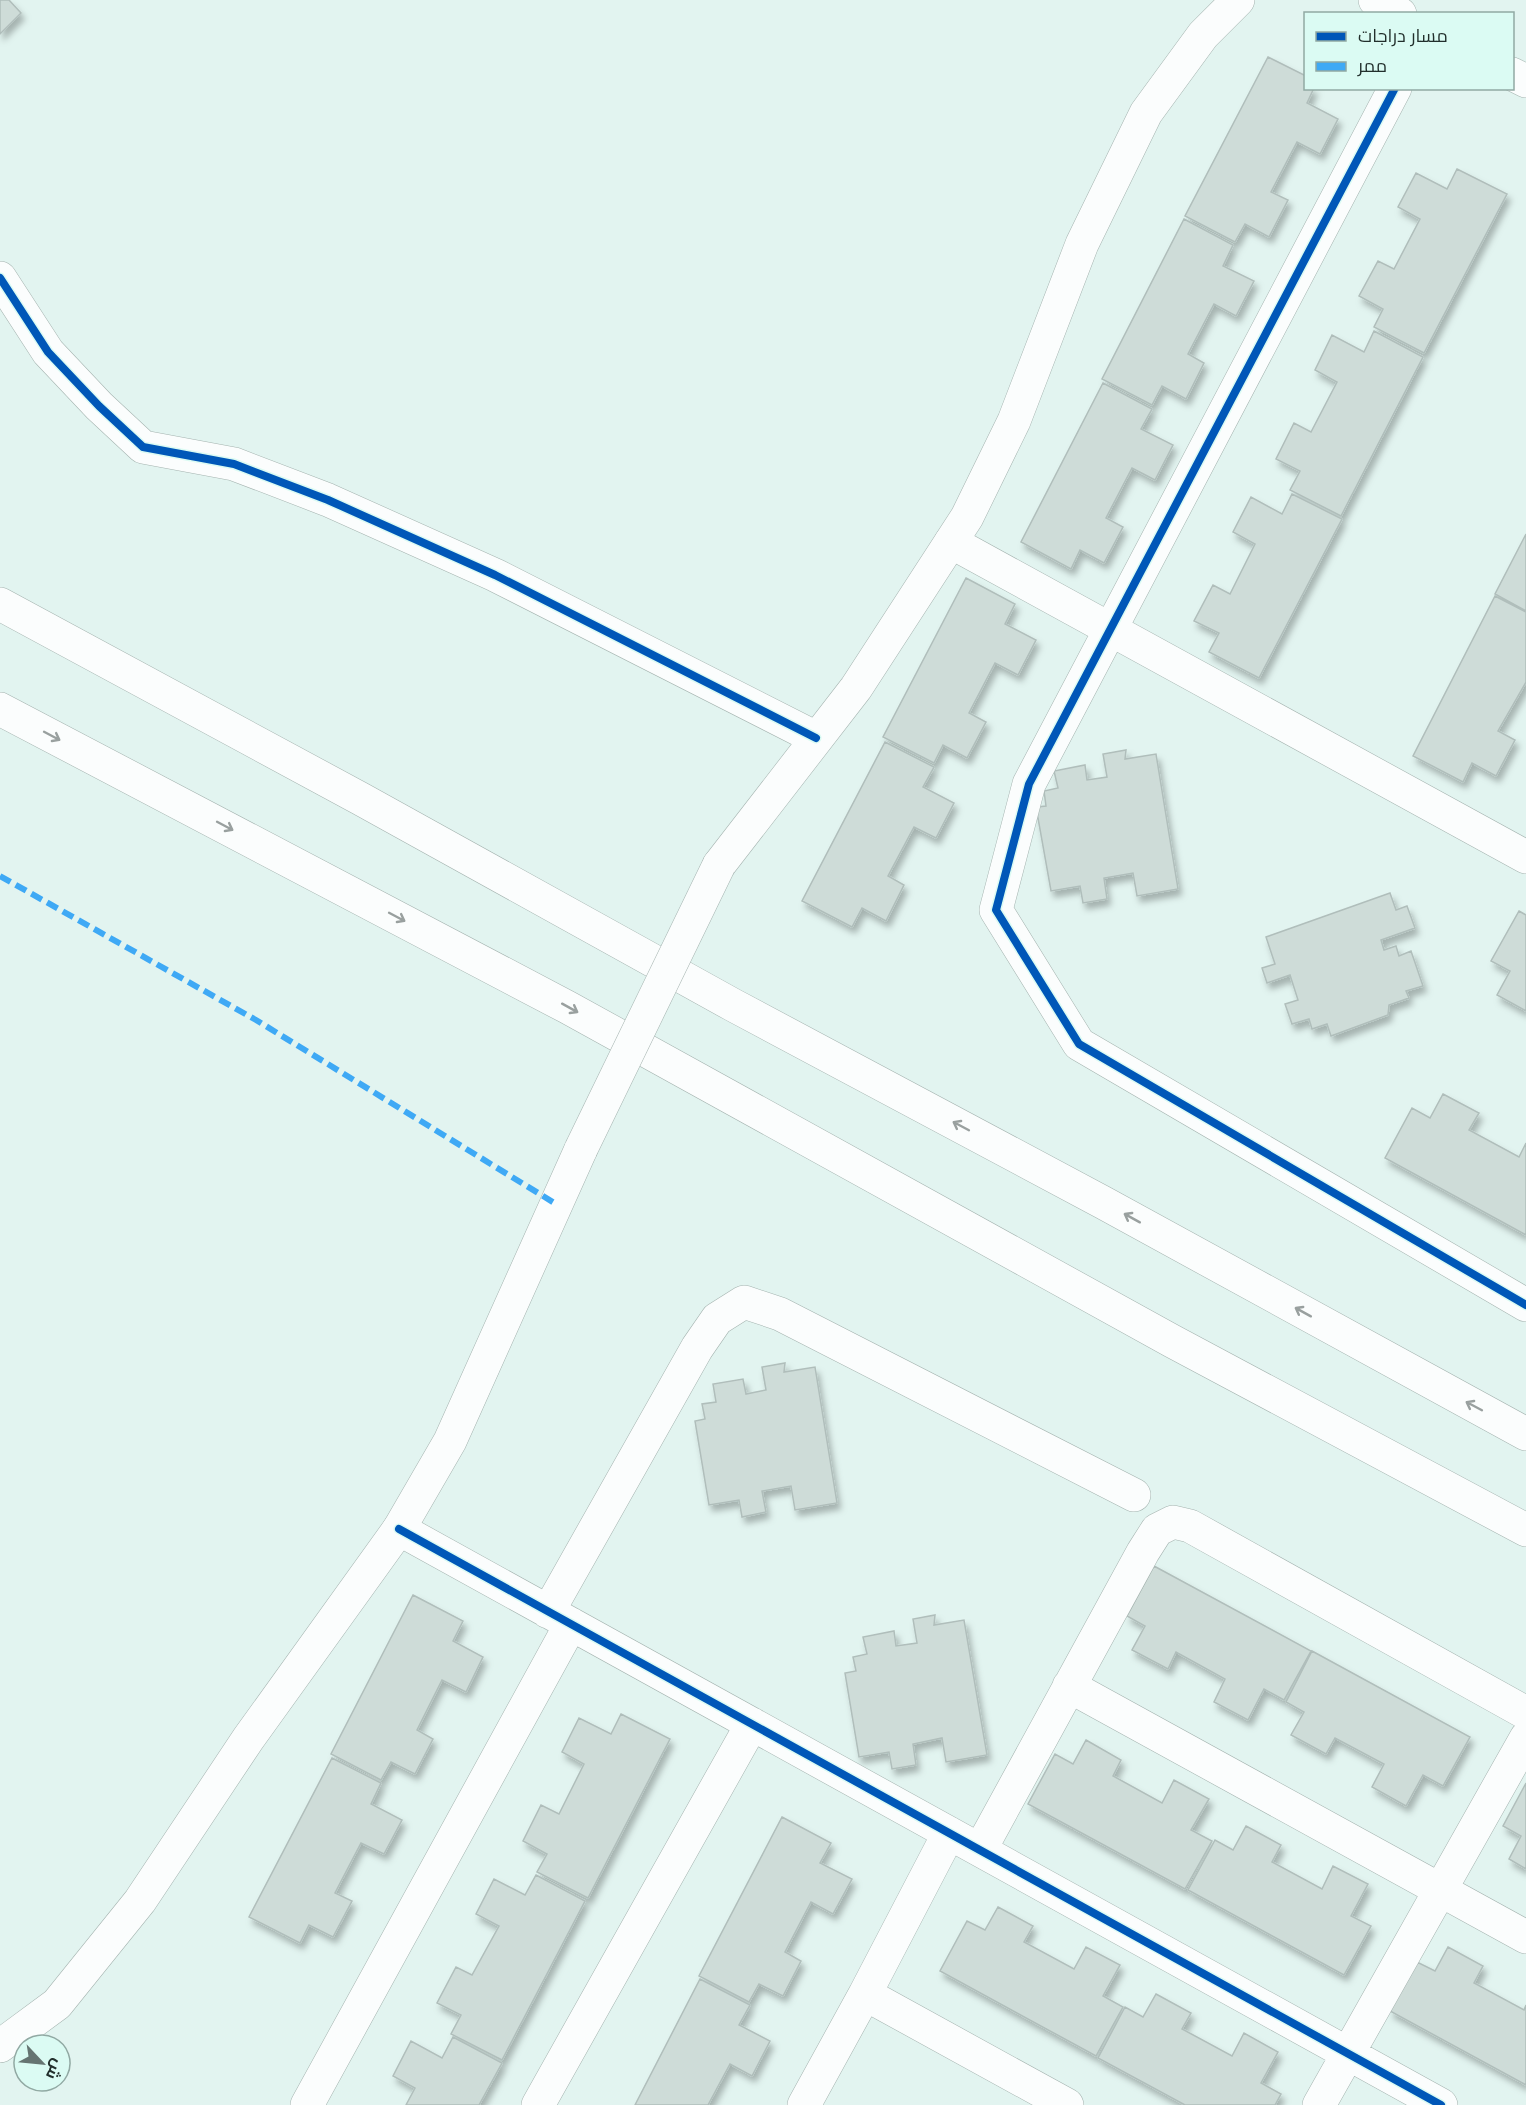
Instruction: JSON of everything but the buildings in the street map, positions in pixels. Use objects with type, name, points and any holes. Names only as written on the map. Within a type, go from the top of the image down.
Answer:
[{"type":"main road","points":[[0,2046],[57,2004],[140,1901],[248,1739],[399,1529],[450,1441],[581,1149],[719,865],[856,688],[967,518],[1014,421],[1082,244],[1146,112],[1203,35],[1238,0]]},
{"type":"main road","points":[[1375,0],[1396,12]]},
{"type":"main road","points":[[1394,90],[1029,784],[996,910],[1079,1044],[1526,1305]]},
{"type":"main road","points":[[0,278],[48,352],[99,406],[143,447],[234,464],[328,500],[495,575],[816,738]]},
{"type":"main road","points":[[951,542],[1526,857]]},
{"type":"main road","points":[[0,604],[361,799],[733,1005],[1114,1208],[1526,1434]]},
{"type":"main road","points":[[0,709],[567,1007],[1172,1341],[1526,1530]]},
{"type":"main road","points":[[307,2105],[560,1618],[697,1348],[717,1319],[744,1302],[780,1314],[1134,1495]]},
{"type":"main road","points":[[980,1850],[1143,1552],[1157,1530],[1173,1522],[1191,1526],[1526,1713]]},
{"type":"main road","points":[[399,1529],[1441,2105]]},
{"type":"main road","points":[[1069,1686],[1526,1937]]},
{"type":"main road","points":[[538,2105],[752,1724]]},
{"type":"main road","points":[[1319,2105],[1526,1738]]},
{"type":"main road","points":[[804,2105],[949,1833]]},
{"type":"main road","points":[[865,1994],[1067,2105]]},
{"type":"marked path","points":[[0,876],[256,1020],[556,1204]]},
{"type":"cycle path","points":[[1394,90],[1029,784],[996,910],[1079,1044],[1526,1305]]},
{"type":"cycle path","points":[[0,278],[48,352],[99,406],[143,447],[234,464],[328,500],[495,575],[816,738]]},
{"type":"cycle path","points":[[399,1529],[1441,2105]]}]
